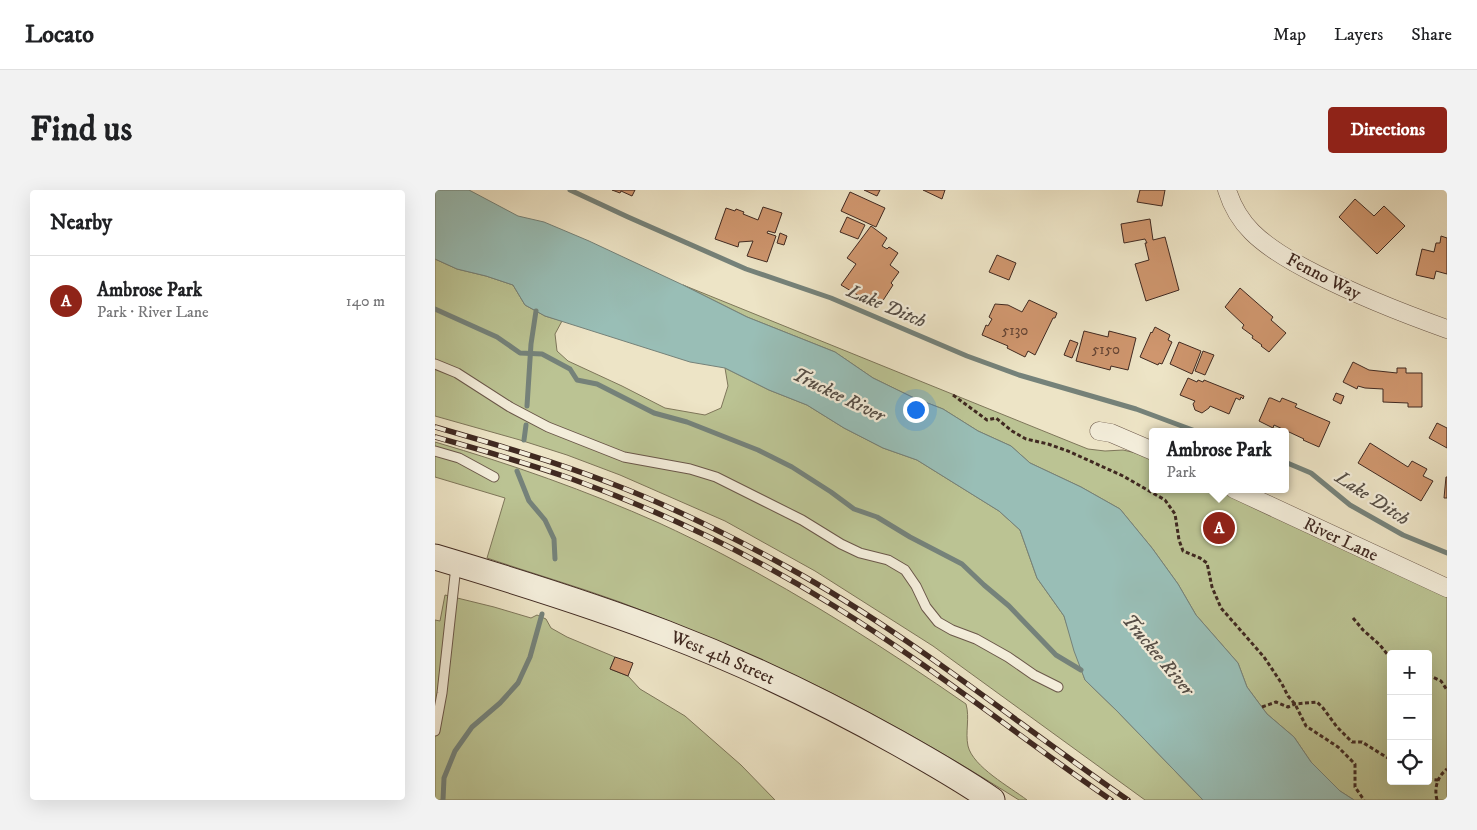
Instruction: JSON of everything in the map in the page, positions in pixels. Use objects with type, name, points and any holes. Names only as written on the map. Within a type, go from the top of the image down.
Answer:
[{"type":"main road","name":"West 4th Street","points":[[446,560],[601,609],[731,659],[797,689],[864,724],[929,760],[992,800]]},
{"type":"street","name":"Fenno Way","points":[[1227,190],[1237,212],[1252,232],[1297,264],[1373,301],[1447,329]]},
{"type":"street","points":[[1099,431],[1111,433],[1149,449]]},
{"type":"street","name":"River Lane","points":[[1244,493],[1447,588]]},
{"type":"lane","points":[[435,364],[457,374],[548,427],[624,457],[681,467],[716,477],[802,520],[841,544],[860,553],[888,560],[905,570],[916,586],[926,607],[938,622],[952,630],[976,639],[1008,657],[1034,675],[1058,687]]},
{"type":"lane","points":[[435,451],[459,458],[494,476]]},
{"type":"lane","points":[[435,731],[442,693],[446,560]]},
{"type":"path","points":[[953,394],[987,420],[996,418],[1026,439],[1068,451],[1123,476],[1149,491]]},
{"type":"path","points":[[1153,493],[1165,500],[1175,514],[1179,540],[1183,551],[1207,563],[1212,586],[1221,608],[1264,657],[1295,704],[1306,726],[1338,747],[1355,764],[1355,786],[1364,800]]},
{"type":"path","points":[[1353,618],[1387,654]]},
{"type":"path","points":[[1432,677],[1441,681],[1447,690]]},
{"type":"path","points":[[1262,706],[1276,702],[1288,707],[1295,704],[1317,702],[1352,742],[1362,742],[1387,758]]},
{"type":"path","points":[[1437,800],[1436,786],[1439,777],[1447,769]]},
{"type":"path","points":[[1432,779],[1438,780]]},
{"type":"green space","points":[[435,259],[457,269],[513,285],[525,305],[545,316],[562,321],[555,334],[557,351],[568,361],[665,408],[705,415],[721,408],[728,386],[725,368],[769,390],[807,405],[844,428],[883,448],[917,460],[999,511],[1020,530],[1037,578],[1064,616],[1085,680],[1203,800],[1145,800],[933,646],[815,571],[725,521],[620,475],[567,455],[435,416]]},
{"type":"green space","points":[[683,285],[1088,449],[1105,451],[1123,450],[1149,458],[1149,493],[1225,493],[1447,596],[1447,800],[1354,800],[1340,791],[1311,762],[1294,737],[1267,714],[1247,687],[1238,663],[1196,615],[1178,584],[1120,509],[1081,487],[1030,463],[1011,446],[978,431],[943,409],[912,397],[873,378],[835,352],[747,317]]},
{"type":"green space","points":[[435,442],[492,459],[632,511],[716,551],[817,607],[966,704],[968,714],[967,741],[971,754],[984,769],[1027,800],[1019,800],[900,729],[777,667],[699,633],[620,602],[487,558],[505,498],[435,477]]},
{"type":"green space","points":[[445,595],[531,618],[537,615],[546,619],[551,628],[567,637],[615,657],[610,669],[628,676],[640,689],[685,716],[741,765],[775,800],[435,800],[435,620],[440,621]]},
{"type":"water","name":"Truckee River","points":[[435,190],[469,190],[518,216],[544,222],[589,241],[747,317],[835,352],[873,378],[912,397],[943,409],[978,431],[1011,446],[1030,463],[1081,487],[1120,509],[1178,584],[1196,615],[1238,663],[1247,687],[1267,714],[1294,737],[1311,762],[1340,791],[1354,800],[1203,800],[1085,680],[1064,616],[1037,578],[1020,530],[999,511],[917,460],[883,448],[844,428],[807,405],[769,390],[725,368],[690,362],[545,316],[525,305],[513,285],[457,269],[435,259]]},
{"type":"building","points":[[612,190],[635,190],[632,196],[621,191],[620,193]]},
{"type":"building","points":[[864,190],[880,190],[877,196]]},
{"type":"building","points":[[923,190],[945,190],[942,199]]},
{"type":"building","points":[[1140,190],[1165,190],[1162,206],[1137,202]]},
{"type":"building","points":[[850,192],[885,208],[876,227],[841,211]]},
{"type":"building","points":[[1355,199],[1374,216],[1384,206],[1405,226],[1377,254],[1339,217]]},
{"type":"building","points":[[763,207],[782,213],[775,233],[768,231],[767,233],[776,236],[767,262],[747,256],[753,241],[739,242],[738,247],[715,239],[726,208],[744,212],[743,214],[758,220]]},
{"type":"building","points":[[847,217],[865,225],[858,239],[840,232]]},
{"type":"building","points":[[1150,219],[1153,240],[1165,237],[1179,290],[1146,301],[1135,264],[1149,260],[1145,243],[1147,243],[1145,239],[1124,243],[1121,224]]},
{"type":"building","points":[[871,226],[887,238],[882,246],[887,249],[889,247],[898,253],[890,265],[899,272],[891,283],[893,285],[882,302],[879,300],[876,306],[841,285],[856,264],[847,258]]},
{"type":"building","points":[[780,233],[787,236],[784,245],[777,243]]},
{"type":"building","points":[[1441,236],[1447,238],[1447,274],[1436,271],[1434,279],[1416,275],[1422,249],[1434,252],[1436,243],[1440,243]]},
{"type":"building","points":[[997,255],[1016,263],[1009,280],[989,272]]},
{"type":"building","points":[[1240,288],[1273,317],[1271,320],[1286,333],[1269,352],[1242,328],[1244,325],[1225,307]]},
{"type":"building","points":[[1029,300],[1057,313],[1035,355],[1028,351],[1025,357],[1007,348],[1008,346],[982,335],[986,325],[988,326],[992,319],[989,317],[995,304],[1008,305],[1022,312]]},
{"type":"building","points":[[1155,327],[1170,335],[1168,340],[1172,342],[1162,364],[1159,363],[1158,365],[1140,357]]},
{"type":"building","points":[[1084,331],[1108,337],[1109,331],[1136,338],[1128,370],[1111,366],[1110,370],[1076,361]]},
{"type":"building","points":[[1070,340],[1078,343],[1072,358],[1064,355]]},
{"type":"building","points":[[1179,342],[1201,351],[1192,374],[1170,364]]},
{"type":"building","points":[[1203,351],[1214,355],[1205,375],[1195,371]]},
{"type":"building","points":[[1353,362],[1369,370],[1397,373],[1397,368],[1406,368],[1406,373],[1422,373],[1422,407],[1408,407],[1408,403],[1383,402],[1383,389],[1358,386],[1357,389],[1343,382]]},
{"type":"building","points":[[1188,378],[1197,382],[1198,380],[1203,382],[1204,380],[1244,396],[1243,399],[1241,397],[1240,400],[1236,398],[1229,414],[1210,406],[1202,413],[1195,410],[1193,404],[1195,401],[1180,395]]},
{"type":"building","points":[[1336,393],[1344,396],[1341,404],[1333,400]]},
{"type":"building","points":[[1269,398],[1280,402],[1282,398],[1297,404],[1295,407],[1330,422],[1319,447],[1289,432],[1289,428],[1280,428],[1274,425],[1273,428],[1259,421]]},
{"type":"building","points":[[1437,423],[1447,428],[1447,448],[1429,438]]},
{"type":"building","points":[[1370,443],[1408,467],[1412,461],[1427,469],[1423,476],[1433,481],[1421,501],[1358,463]]},
{"type":"building","points":[[1446,477],[1447,498],[1444,498]]},
{"type":"building","points":[[615,657],[633,663],[628,676],[610,669]]},
{"type":"waterway","name":"Lake Ditch","points":[[570,190],[746,269],[831,298],[967,356],[1019,375],[1136,409],[1187,428]]},
{"type":"waterway","points":[[435,309],[497,337],[520,353],[542,354],[570,369],[577,380],[597,384],[654,413],[687,422],[758,450],[792,467],[854,509],[877,517],[910,537],[962,564],[1009,606],[1056,655],[1081,670]]},
{"type":"waterway","points":[[527,406],[531,344],[536,311]]},
{"type":"waterway","points":[[524,440],[526,425]]},
{"type":"waterway","name":"Lake Ditch","points":[[1289,464],[1311,473],[1350,505],[1403,535],[1447,553]]},
{"type":"waterway","points":[[517,471],[529,501],[545,520],[554,539],[555,559]]},
{"type":"waterway","points":[[443,800],[444,778],[455,751],[472,727],[500,703],[518,683],[530,657],[542,614]]},
{"type":"railway","points":[[435,427],[545,460],[610,483],[678,512],[767,556],[877,621],[1128,800]]},
{"type":"railway","points":[[435,437],[538,468],[606,492],[673,520],[771,569],[834,606],[905,652],[1111,800]]},
{"type":"place","name":"Ambrose Park","points":[[1219,528]]}]
